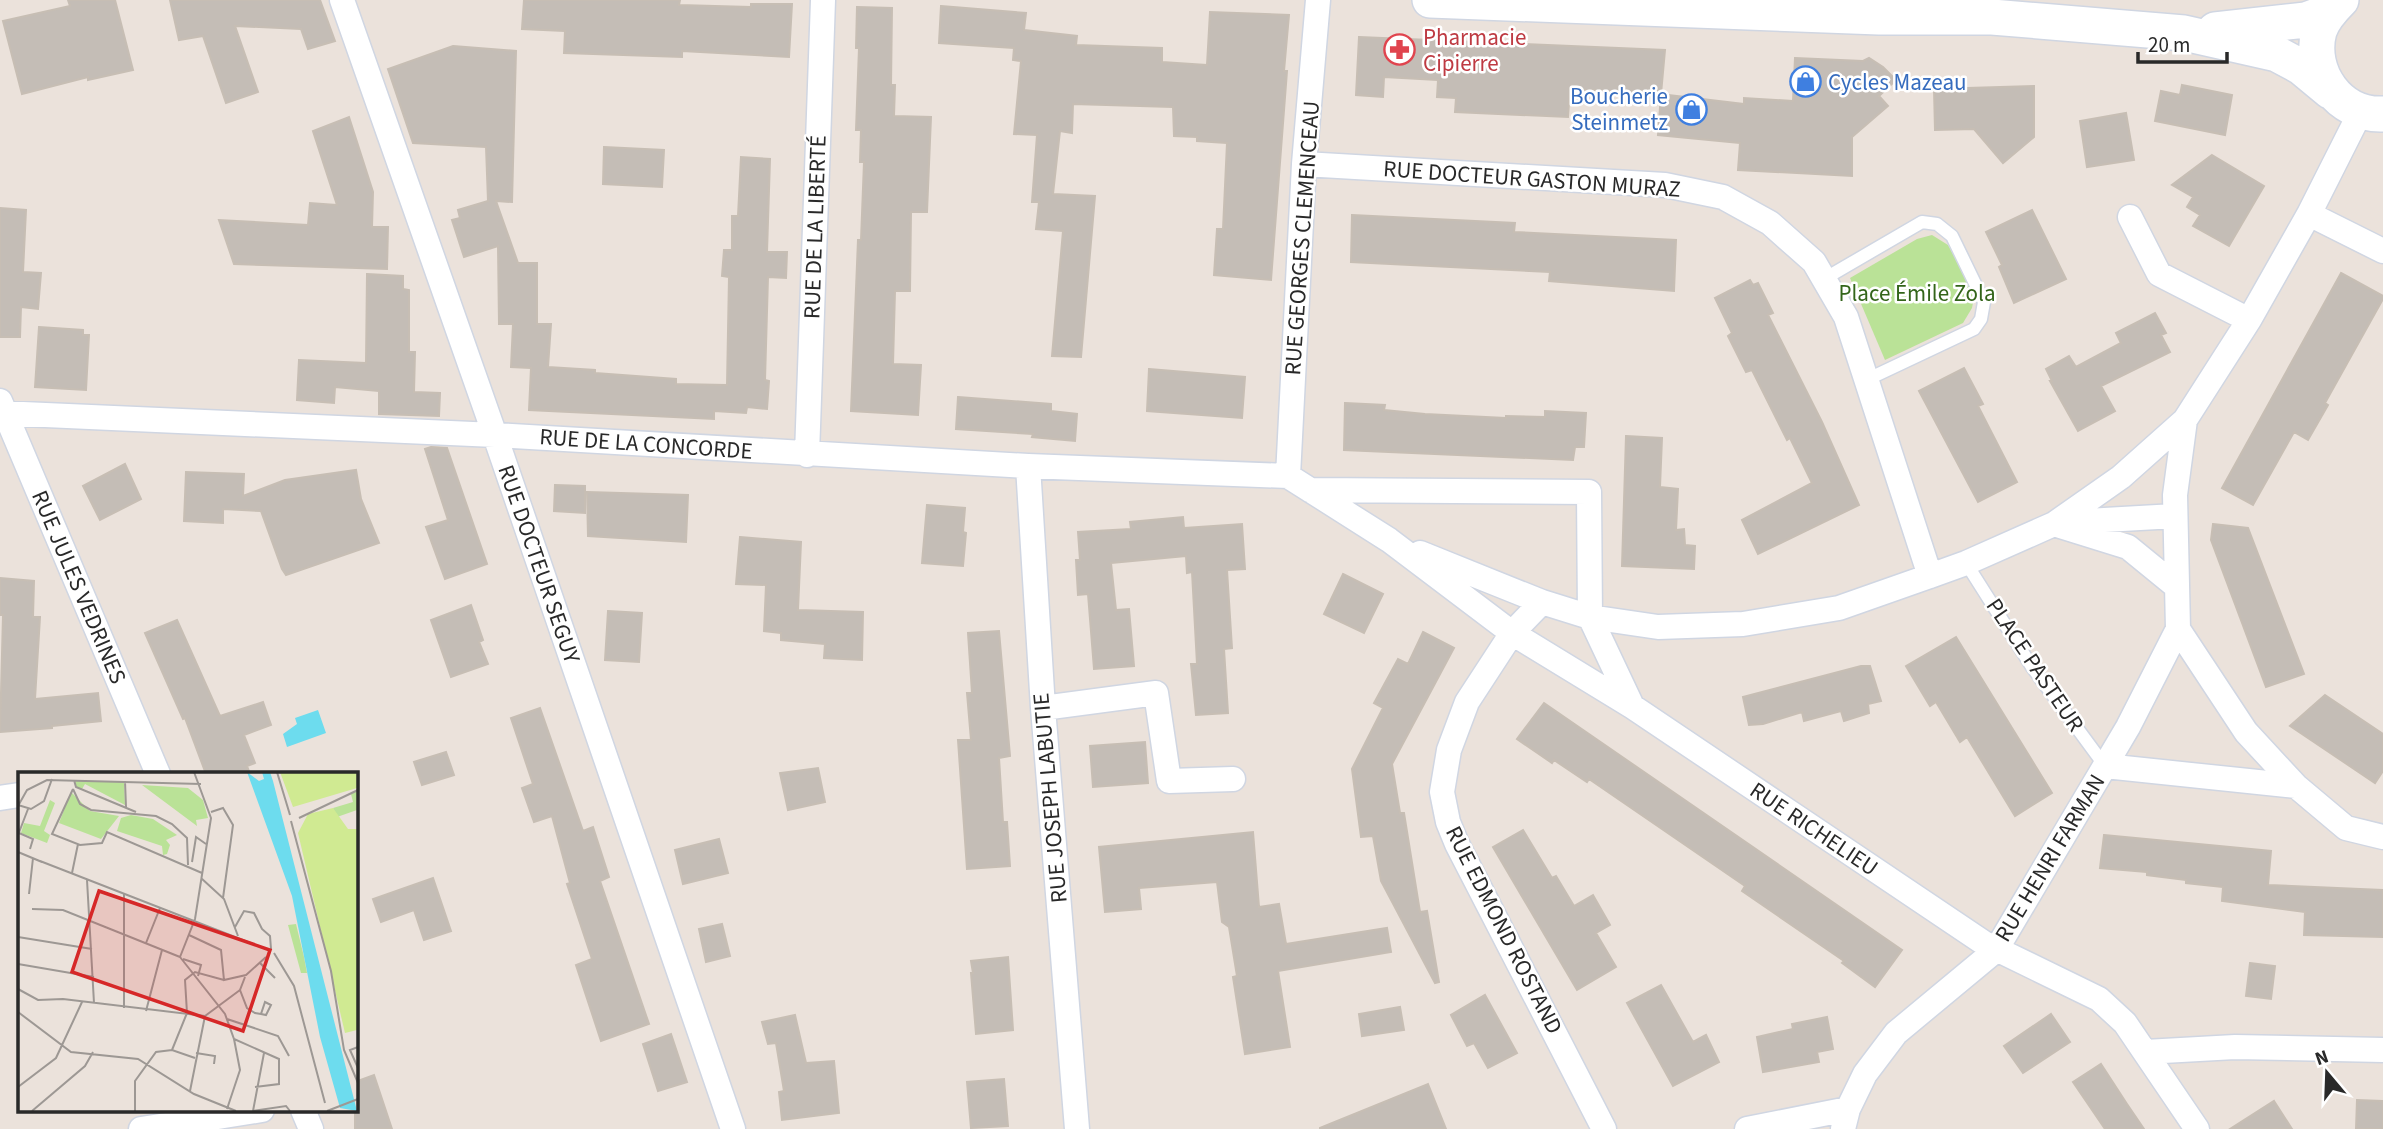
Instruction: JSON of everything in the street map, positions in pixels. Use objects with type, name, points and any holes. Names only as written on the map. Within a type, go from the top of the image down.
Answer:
[{"type":"main road","points":[[1430,0],[1879,17],[1992,17],[2184,33],[2277,54],[2301,67],[2344,103],[2372,112]]},
{"type":"main road","points":[[1901,0],[1992,17]]},
{"type":"main road","points":[[2184,33],[2306,20],[2336,5]]},
{"type":"main road","points":[[2330,91],[2320,72],[2316,51],[2319,29],[2336,5]]},
{"type":"street","name":"RUE DOCTEUR SEGUY","points":[[342,0],[495,435],[733,1129]]},
{"type":"street","name":"RUE DE LA LIBERTÉ","points":[[807,454],[823,0]]},
{"type":"street","name":"RUE GEORGES CLEMENCEAU","points":[[1288,476],[1304,164],[1318,0]]},
{"type":"street","points":[[1959,0],[1992,17]]},
{"type":"street","points":[[1288,476],[1388,540],[1542,602],[1590,617],[1658,627],[1743,624],[1839,608],[1966,563],[2054,524],[2121,477],[2185,420],[2249,320],[2309,214],[2372,112]]},
{"type":"street","name":"RUE DOCTEUR GASTON MURAZ","points":[[1304,164],[1665,185],[1723,197],[1770,223],[1814,262],[1846,317],[1930,576]]},
{"type":"street","points":[[2309,214],[2383,251]]},
{"type":"street","points":[[2130,217],[2159,274],[2249,320]]},
{"type":"street","name":"RUE DE LA CONCORDE","points":[[2,409],[1028,466],[1288,476]]},
{"type":"street","name":"RUE JULES VEDRINES","points":[[2,409],[151,771]]},
{"type":"street","points":[[2185,420],[2175,495],[2178,629],[2246,732],[2296,786],[2346,828],[2383,837]]},
{"type":"street","name":"RUE JOSEPH LABUTIE","points":[[1028,466],[1043,708],[1077,1129]]},
{"type":"street","points":[[1309,490],[1589,492],[1590,617],[1633,708]]},
{"type":"street","points":[[2054,524],[2175,516]]},
{"type":"street","points":[[2054,524],[2128,547],[2177,587]]},
{"type":"street","name":"RUE RICHELIEU","points":[[1388,540],[1512,633],[1633,708],[1996,950],[2099,999],[2125,1023],[2197,1129]]},
{"type":"street","name":"RUE EDMOND ROSTAND","points":[[1542,602],[1512,633],[1467,702],[1449,750],[1442,792],[1448,822],[1457,844],[1604,1129]]},
{"type":"street","name":"RUE HENRI FARMAN","points":[[1747,1129],[1846,1119],[1865,1074],[1896,1032],[1996,950],[2105,766],[2178,629]]},
{"type":"street","points":[[1043,708],[1156,692],[1169,780],[1233,779]]},
{"type":"street","points":[[2105,766],[2296,786]]},
{"type":"street","points":[[0,798],[18,795]]},
{"type":"street","points":[[2145,1052],[2235,1046],[2383,1050]]},
{"type":"street","points":[[141,1129],[249,1112]]},
{"type":"street","points":[[304,1112],[311,1129]]},
{"type":"lane","points":[[1824,279],[1922,222],[1937,224],[1952,236],[1984,302],[1981,319],[1974,329],[1866,380]]},
{"type":"lane","name":"PLACE PASTEUR","points":[[1966,563],[2032,667],[2105,766]]},
{"type":"green space","name":"Place Émile Zola","points":[[1932,235],[1948,245],[1975,292],[1972,308],[1963,323],[1885,360],[1850,278],[1917,239]]},
{"type":"water","points":[[318,710],[326,733],[287,747],[283,734],[297,724],[295,718]]},
{"type":"building","points":[[68,0],[115,0],[133,70],[88,80],[88,77],[22,94],[3,21],[70,6]]},
{"type":"building","points":[[170,0],[320,0],[335,41],[308,49],[301,29],[235,26],[258,92],[226,103],[203,36],[179,40]]},
{"type":"building","points":[[524,0],[680,0],[679,5],[751,7],[751,4],[792,4],[789,57],[682,51],[682,57],[564,53],[565,31],[522,29]]},
{"type":"building","points":[[941,6],[1026,13],[1024,30],[1077,36],[1076,45],[1162,48],[1162,62],[1207,65],[1210,12],[1289,15],[1271,280],[1214,275],[1217,229],[1223,229],[1227,143],[1174,136],[1173,107],[1073,104],[1072,133],[1060,131],[1053,194],[1095,196],[1081,357],[1052,356],[1063,231],[1036,229],[1039,202],[1032,202],[1037,135],[1014,134],[1021,61],[1013,60],[1014,48],[939,43]]},
{"type":"building","points":[[857,7],[892,8],[891,85],[895,85],[894,116],[931,117],[927,212],[911,212],[910,291],[895,291],[893,364],[921,365],[918,415],[851,411],[864,162],[860,162],[861,130],[856,130],[859,48],[856,48]]},
{"type":"building","points":[[1359,37],[1665,50],[1661,94],[1570,89],[1568,117],[1455,112],[1456,98],[1437,97],[1438,80],[1384,77],[1383,97],[1356,95]]},
{"type":"building","points":[[453,46],[516,51],[512,202],[496,201],[518,263],[537,263],[537,324],[551,324],[548,367],[676,379],[676,384],[727,385],[729,277],[722,276],[724,250],[732,250],[732,216],[738,216],[741,157],[770,159],[767,252],[787,252],[786,278],[768,277],[765,380],[769,381],[767,409],[747,407],[746,413],[714,411],[714,419],[529,410],[531,368],[511,367],[513,324],[499,324],[498,246],[464,257],[452,220],[460,218],[458,210],[488,201],[486,147],[413,143],[388,69]]},
{"type":"building","points":[[1795,58],[1863,61],[1869,58],[1896,80],[1879,96],[1888,106],[1852,137],[1852,176],[1738,170],[1740,143],[1658,135],[1661,94],[1744,104],[1744,98],[1793,101]]},
{"type":"building","points":[[2182,85],[2232,95],[2225,135],[2155,121],[2161,91],[2180,95]]},
{"type":"building","points":[[2034,86],[2034,137],[2003,163],[1974,129],[1935,130],[1934,89]]},
{"type":"building","points":[[2126,113],[2134,160],[2087,167],[2080,121]]},
{"type":"building","points":[[349,117],[373,192],[372,227],[388,227],[387,269],[234,264],[219,220],[308,225],[310,203],[337,205],[313,131]]},
{"type":"building","points":[[604,147],[664,150],[662,187],[603,184]]},
{"type":"building","points":[[2212,155],[2264,186],[2229,246],[2193,226],[2200,215],[2187,207],[2193,197],[2172,185]]},
{"type":"building","points":[[0,208],[26,210],[23,272],[41,273],[38,309],[21,307],[20,337],[0,337]]},
{"type":"building","points":[[2032,210],[2066,279],[2014,303],[1999,267],[2002,265],[1986,232]]},
{"type":"building","points":[[1352,215],[1515,223],[1514,232],[1676,240],[1674,291],[1549,281],[1550,272],[1351,262]]},
{"type":"building","points":[[2341,273],[2383,296],[2383,299],[2325,403],[2328,405],[2308,440],[2294,432],[2253,505],[2222,488]]},
{"type":"building","points":[[367,274],[403,276],[403,289],[409,290],[409,352],[415,352],[414,392],[440,393],[439,416],[379,414],[379,391],[335,387],[334,403],[297,400],[299,360],[366,363]]},
{"type":"building","points":[[1750,280],[1753,285],[1758,283],[1773,313],[1768,315],[1822,422],[1859,505],[1758,554],[1742,520],[1812,483],[1752,370],[1746,372],[1728,336],[1732,333],[1715,298]]},
{"type":"building","points":[[2155,313],[2166,333],[2161,335],[2170,352],[2101,386],[2115,411],[2078,431],[2046,369],[2069,356],[2076,367],[2121,343],[2116,333]]},
{"type":"building","points":[[39,327],[83,330],[83,335],[89,335],[86,390],[35,387]]},
{"type":"building","points":[[1964,368],[1983,404],[1978,406],[2017,482],[1978,502],[1919,391]]},
{"type":"building","points":[[1149,369],[1245,377],[1242,418],[1147,411]]},
{"type":"building","points":[[958,397],[1051,404],[1051,411],[1077,414],[1075,441],[1032,437],[1033,434],[956,429]]},
{"type":"building","points":[[1345,403],[1385,405],[1384,410],[1425,414],[1506,418],[1545,417],[1545,411],[1586,413],[1584,447],[1575,447],[1573,460],[1344,450]]},
{"type":"building","points":[[1626,436],[1662,438],[1660,487],[1678,489],[1676,530],[1684,529],[1685,545],[1695,546],[1694,569],[1622,566]]},
{"type":"building","points":[[447,448],[487,564],[445,579],[426,527],[448,520],[425,449]]},
{"type":"building","points":[[125,464],[141,499],[100,520],[83,486]]},
{"type":"building","points":[[356,470],[361,499],[379,543],[286,575],[261,511],[223,509],[223,523],[184,521],[186,472],[244,474],[243,496],[285,480]]},
{"type":"building","points":[[555,485],[585,486],[585,513],[554,511]]},
{"type":"building","points":[[587,492],[688,495],[686,542],[588,536]]},
{"type":"building","points":[[927,505],[965,508],[963,566],[922,563]]},
{"type":"building","points":[[1183,517],[1184,528],[1242,524],[1245,569],[1227,570],[1232,648],[1224,649],[1228,713],[1196,715],[1191,664],[1197,664],[1192,572],[1187,573],[1186,556],[1111,563],[1116,610],[1129,609],[1134,666],[1094,669],[1088,594],[1078,595],[1078,532],[1131,529],[1130,522]]},
{"type":"building","points":[[2213,524],[2248,528],[2304,674],[2266,687],[2211,540]]},
{"type":"building","points":[[740,537],[801,542],[798,610],[863,612],[862,660],[824,658],[825,644],[781,640],[781,633],[764,631],[766,585],[736,584]]},
{"type":"building","points":[[1343,574],[1383,594],[1364,633],[1324,614]]},
{"type":"building","points":[[0,578],[34,581],[33,617],[40,617],[35,699],[98,693],[101,721],[0,732],[3,615],[0,615]]},
{"type":"building","points":[[471,605],[483,640],[479,642],[488,664],[451,677],[431,620]]},
{"type":"building","points":[[608,611],[642,613],[639,662],[605,660]]},
{"type":"building","points":[[177,620],[220,716],[263,702],[271,725],[244,735],[255,763],[247,766],[249,772],[205,772],[185,718],[183,719],[145,633]]},
{"type":"building","points":[[999,631],[1010,756],[999,758],[1003,822],[1007,822],[1010,866],[967,869],[958,740],[971,740],[967,693],[972,693],[968,633]]},
{"type":"building","points":[[1423,632],[1454,648],[1392,764],[1400,813],[1404,813],[1420,912],[1427,911],[1439,982],[1435,983],[1381,881],[1373,836],[1361,837],[1352,769],[1383,708],[1374,703],[1398,659],[1408,664]]},
{"type":"building","points":[[1956,637],[2052,793],[2015,816],[1967,737],[1960,742],[1936,702],[1930,706],[1906,666]]},
{"type":"building","points":[[1861,666],[1870,666],[1881,701],[1868,704],[1869,713],[1844,721],[1841,711],[1804,721],[1802,712],[1763,724],[1749,725],[1743,697]]},
{"type":"building","points":[[2325,695],[2383,734],[2383,771],[2375,783],[2290,726]]},
{"type":"building","points":[[1544,703],[1902,950],[1875,987],[1842,963],[1844,961],[1742,891],[1745,886],[1589,779],[1587,782],[1554,760],[1552,763],[1517,739]]},
{"type":"building","points":[[540,708],[583,831],[593,827],[609,877],[600,881],[649,1024],[601,1041],[576,965],[592,959],[567,884],[570,883],[552,816],[534,822],[522,788],[533,784],[511,718]]},
{"type":"building","points":[[1145,742],[1148,783],[1093,787],[1090,746]]},
{"type":"building","points":[[446,752],[454,775],[422,785],[414,762]]},
{"type":"building","points":[[818,768],[825,802],[788,810],[780,773]]},
{"type":"building","points":[[1523,830],[1552,878],[1556,876],[1574,906],[1593,895],[1610,925],[1596,933],[1616,967],[1577,990],[1493,847]]},
{"type":"building","points":[[1253,832],[1259,907],[1279,904],[1286,944],[1387,928],[1391,952],[1278,971],[1290,1047],[1245,1054],[1233,977],[1237,976],[1229,927],[1222,922],[1217,882],[1139,888],[1141,909],[1105,912],[1099,847]]},
{"type":"building","points":[[2104,835],[2271,851],[2268,885],[2383,890],[2383,937],[2304,935],[2305,912],[2222,901],[2223,887],[2186,883],[2186,880],[2147,875],[2147,872],[2100,868]]},
{"type":"building","points":[[719,839],[728,873],[683,884],[675,850]]},
{"type":"building","points":[[433,878],[451,931],[424,940],[414,910],[381,922],[373,899]]},
{"type":"building","points":[[722,924],[730,956],[706,962],[699,929]]},
{"type":"building","points":[[1008,957],[1013,1030],[976,1034],[971,961]]},
{"type":"building","points":[[2250,963],[2275,966],[2271,999],[2246,996]]},
{"type":"building","points":[[1661,985],[1693,1042],[1706,1035],[1719,1062],[1673,1086],[1627,1003]]},
{"type":"building","points":[[1485,995],[1517,1053],[1488,1068],[1474,1043],[1467,1046],[1451,1015]]},
{"type":"building","points":[[1400,1007],[1404,1030],[1362,1036],[1359,1014]]},
{"type":"building","points":[[2051,1014],[2070,1042],[2023,1073],[2004,1046]]},
{"type":"building","points":[[795,1015],[806,1063],[834,1061],[839,1113],[782,1120],[779,1092],[784,1091],[776,1043],[768,1044],[762,1022]]},
{"type":"building","points":[[1827,1017],[1833,1049],[1817,1052],[1819,1062],[1763,1072],[1757,1037],[1793,1029],[1792,1024]]},
{"type":"building","points":[[671,1034],[687,1082],[658,1091],[643,1044]]},
{"type":"building","points":[[2101,1064],[2144,1129],[2105,1129],[2073,1082]]},
{"type":"building","points":[[374,1075],[392,1129],[355,1129],[357,1081]]},
{"type":"building","points":[[1004,1079],[1008,1126],[971,1128],[967,1082]]},
{"type":"building","points":[[1428,1084],[1446,1129],[1320,1129],[1320,1128]]},
{"type":"building","points":[[2357,1100],[2383,1101],[2383,1129],[2356,1129]]},
{"type":"building","points":[[2274,1101],[2292,1129],[2230,1129]]},
{"type":"place","name":"Pharmacie Cipierre","points":[[1400,50]]},
{"type":"place","name":"Cycles Mazeau","points":[[1805,82]]},
{"type":"place","name":"Boucherie Steinmetz","points":[[1691,109]]}]
